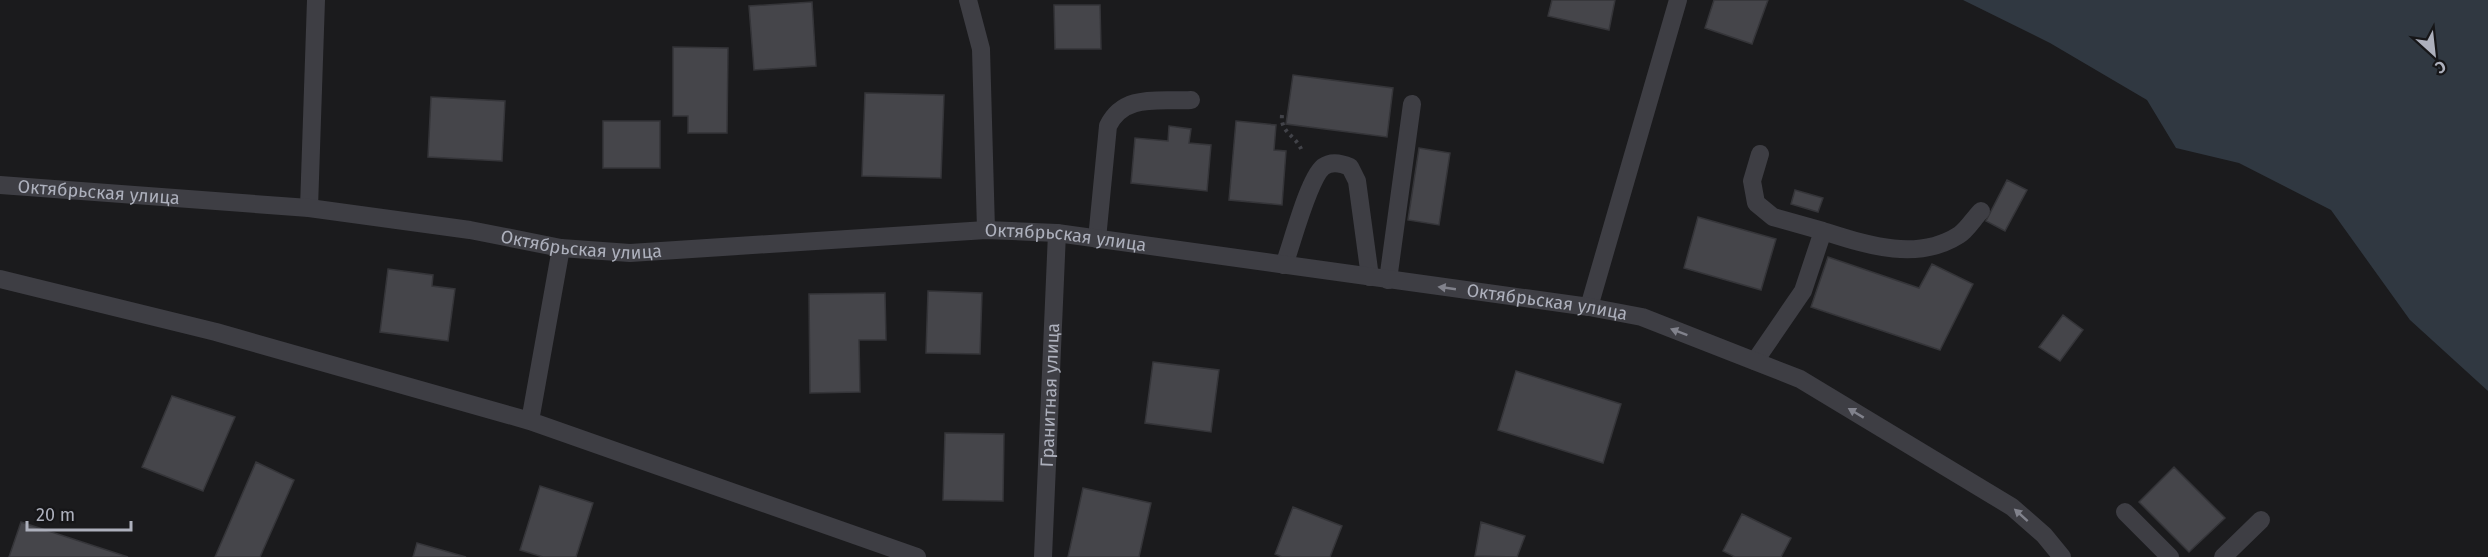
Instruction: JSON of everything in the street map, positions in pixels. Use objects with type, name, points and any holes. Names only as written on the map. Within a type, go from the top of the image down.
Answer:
[{"type":"street","points":[[309,208],[316,0]]},
{"type":"street","points":[[968,0],[981,50],[986,230]]},
{"type":"street","points":[[1589,308],[1678,0]]},
{"type":"street","points":[[1097,239],[1108,126],[1115,112],[1129,103],[1191,100]]},
{"type":"street","points":[[1388,280],[1412,104]]},
{"type":"street","points":[[1760,154],[1752,181],[1756,203],[1773,217],[1872,247],[1932,249],[1961,234],[1981,211]]},
{"type":"street","points":[[1284,265],[1314,179],[1324,166],[1338,162],[1350,167],[1357,181],[1370,277]]},
{"type":"street","name":"Октябрьская улица","points":[[0,185],[309,208],[470,230],[561,248],[630,253],[986,230],[1057,233],[1642,317],[1800,379],[2012,507],[2044,535],[2062,557]]},
{"type":"street","points":[[1755,361],[1803,291],[1823,231]]},
{"type":"street","name":"Гранитная улица","points":[[1043,557],[1057,233]]},
{"type":"street","points":[[530,421],[561,248]]},
{"type":"street","points":[[0,279],[216,332],[530,421],[917,557]]},
{"type":"street","points":[[2125,512],[2170,557]]},
{"type":"street","points":[[2223,557],[2260,520]]},
{"type":"path","points":[[1282,115],[1281,124],[1300,146],[1314,179]]},
{"type":"shaded area","points":[[1963,0],[2488,0],[2488,391],[2410,320],[2331,210],[2239,163],[2176,148],[2147,100],[2050,43]]},
{"type":"building","points":[[1552,0],[1615,0],[1609,30],[1548,16]]},
{"type":"building","points":[[1714,0],[1768,0],[1752,44],[1705,28]]},
{"type":"building","points":[[812,2],[816,66],[754,70],[749,6]]},
{"type":"building","points":[[1054,5],[1100,5],[1101,49],[1055,49]]},
{"type":"building","points":[[673,47],[728,48],[727,133],[688,133],[688,116],[673,116]]},
{"type":"building","points":[[1293,75],[1393,88],[1387,137],[1286,124]]},
{"type":"building","points":[[865,93],[944,95],[941,178],[862,176]]},
{"type":"building","points":[[431,97],[505,101],[502,161],[428,157]]},
{"type":"building","points":[[603,121],[660,121],[660,168],[603,168]]},
{"type":"building","points":[[1236,121],[1276,125],[1274,150],[1286,151],[1282,205],[1229,200]]},
{"type":"building","points":[[1169,126],[1191,129],[1189,143],[1211,145],[1207,191],[1131,183],[1135,138],[1168,141]]},
{"type":"building","points":[[1419,148],[1450,153],[1439,225],[1408,220]]},
{"type":"building","points":[[2007,180],[2027,190],[2005,231],[1986,221]]},
{"type":"building","points":[[1795,190],[1823,198],[1818,212],[1791,204]]},
{"type":"building","points":[[1698,217],[1776,239],[1761,290],[1684,268]]},
{"type":"building","points":[[1828,257],[1919,288],[1932,264],[1973,284],[1940,350],[1811,307]]},
{"type":"building","points":[[388,269],[433,275],[432,286],[455,289],[448,341],[380,332]]},
{"type":"building","points":[[928,291],[982,293],[980,354],[926,353]]},
{"type":"building","points":[[885,293],[886,340],[859,340],[860,392],[810,393],[809,294]]},
{"type":"building","points":[[2063,315],[2083,330],[2060,361],[2039,347]]},
{"type":"building","points":[[1153,362],[1219,370],[1211,432],[1145,423]]},
{"type":"building","points":[[1516,371],[1621,404],[1603,463],[1498,430]]},
{"type":"building","points":[[172,396],[235,417],[203,491],[142,467]]},
{"type":"building","points":[[945,433],[1004,434],[1003,501],[943,500]]},
{"type":"building","points":[[256,462],[294,480],[260,557],[215,557]]},
{"type":"building","points":[[2174,467],[2225,518],[2189,552],[2139,502]]},
{"type":"building","points":[[540,486],[593,503],[576,557],[543,557],[520,550]]},
{"type":"building","points":[[1083,488],[1151,503],[1139,557],[1068,557]]},
{"type":"building","points":[[1293,507],[1342,526],[1330,557],[1282,557],[1275,554]]},
{"type":"building","points":[[1742,514],[1791,538],[1781,557],[1735,557],[1723,551]]},
{"type":"building","points":[[21,522],[128,557],[9,557]]},
{"type":"building","points":[[1481,522],[1525,536],[1517,557],[1475,556]]},
{"type":"building","points":[[417,543],[466,557],[413,557]]}]
